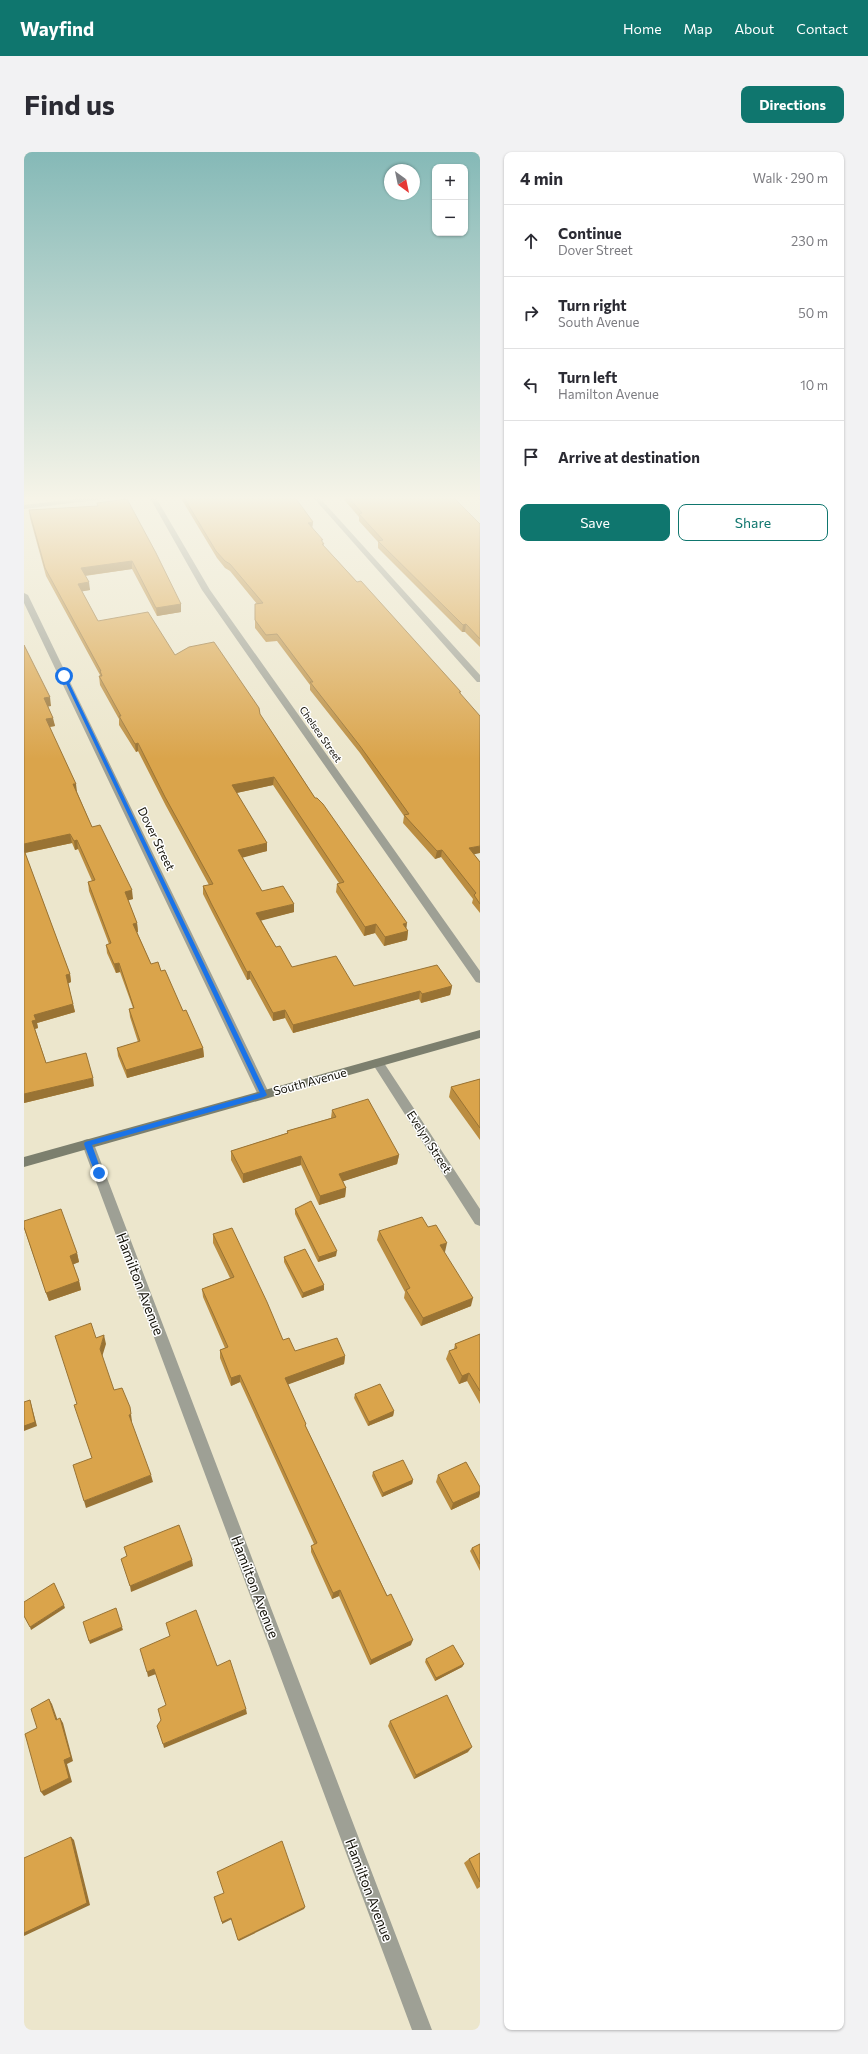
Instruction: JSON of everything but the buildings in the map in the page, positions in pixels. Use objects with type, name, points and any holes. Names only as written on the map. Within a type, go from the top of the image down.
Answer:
[{"type":"main road","name":"South Avenue","points":[[24,1162],[480,1034]]},
{"type":"street","name":"Chelsea Street","points":[[202,584],[480,980]]},
{"type":"street","points":[[394,584],[480,680]]},
{"type":"street","name":"Dover Street","points":[[24,595],[264,1095]]},
{"type":"street","name":"Evelyn Street","points":[[378,1063],[480,1220]]},
{"type":"street","name":"Hamilton Avenue","points":[[88,1144],[422,2030]]},
{"type":"route","points":[[64,676],[264,1095],[88,1144],[99,1173]]}]
